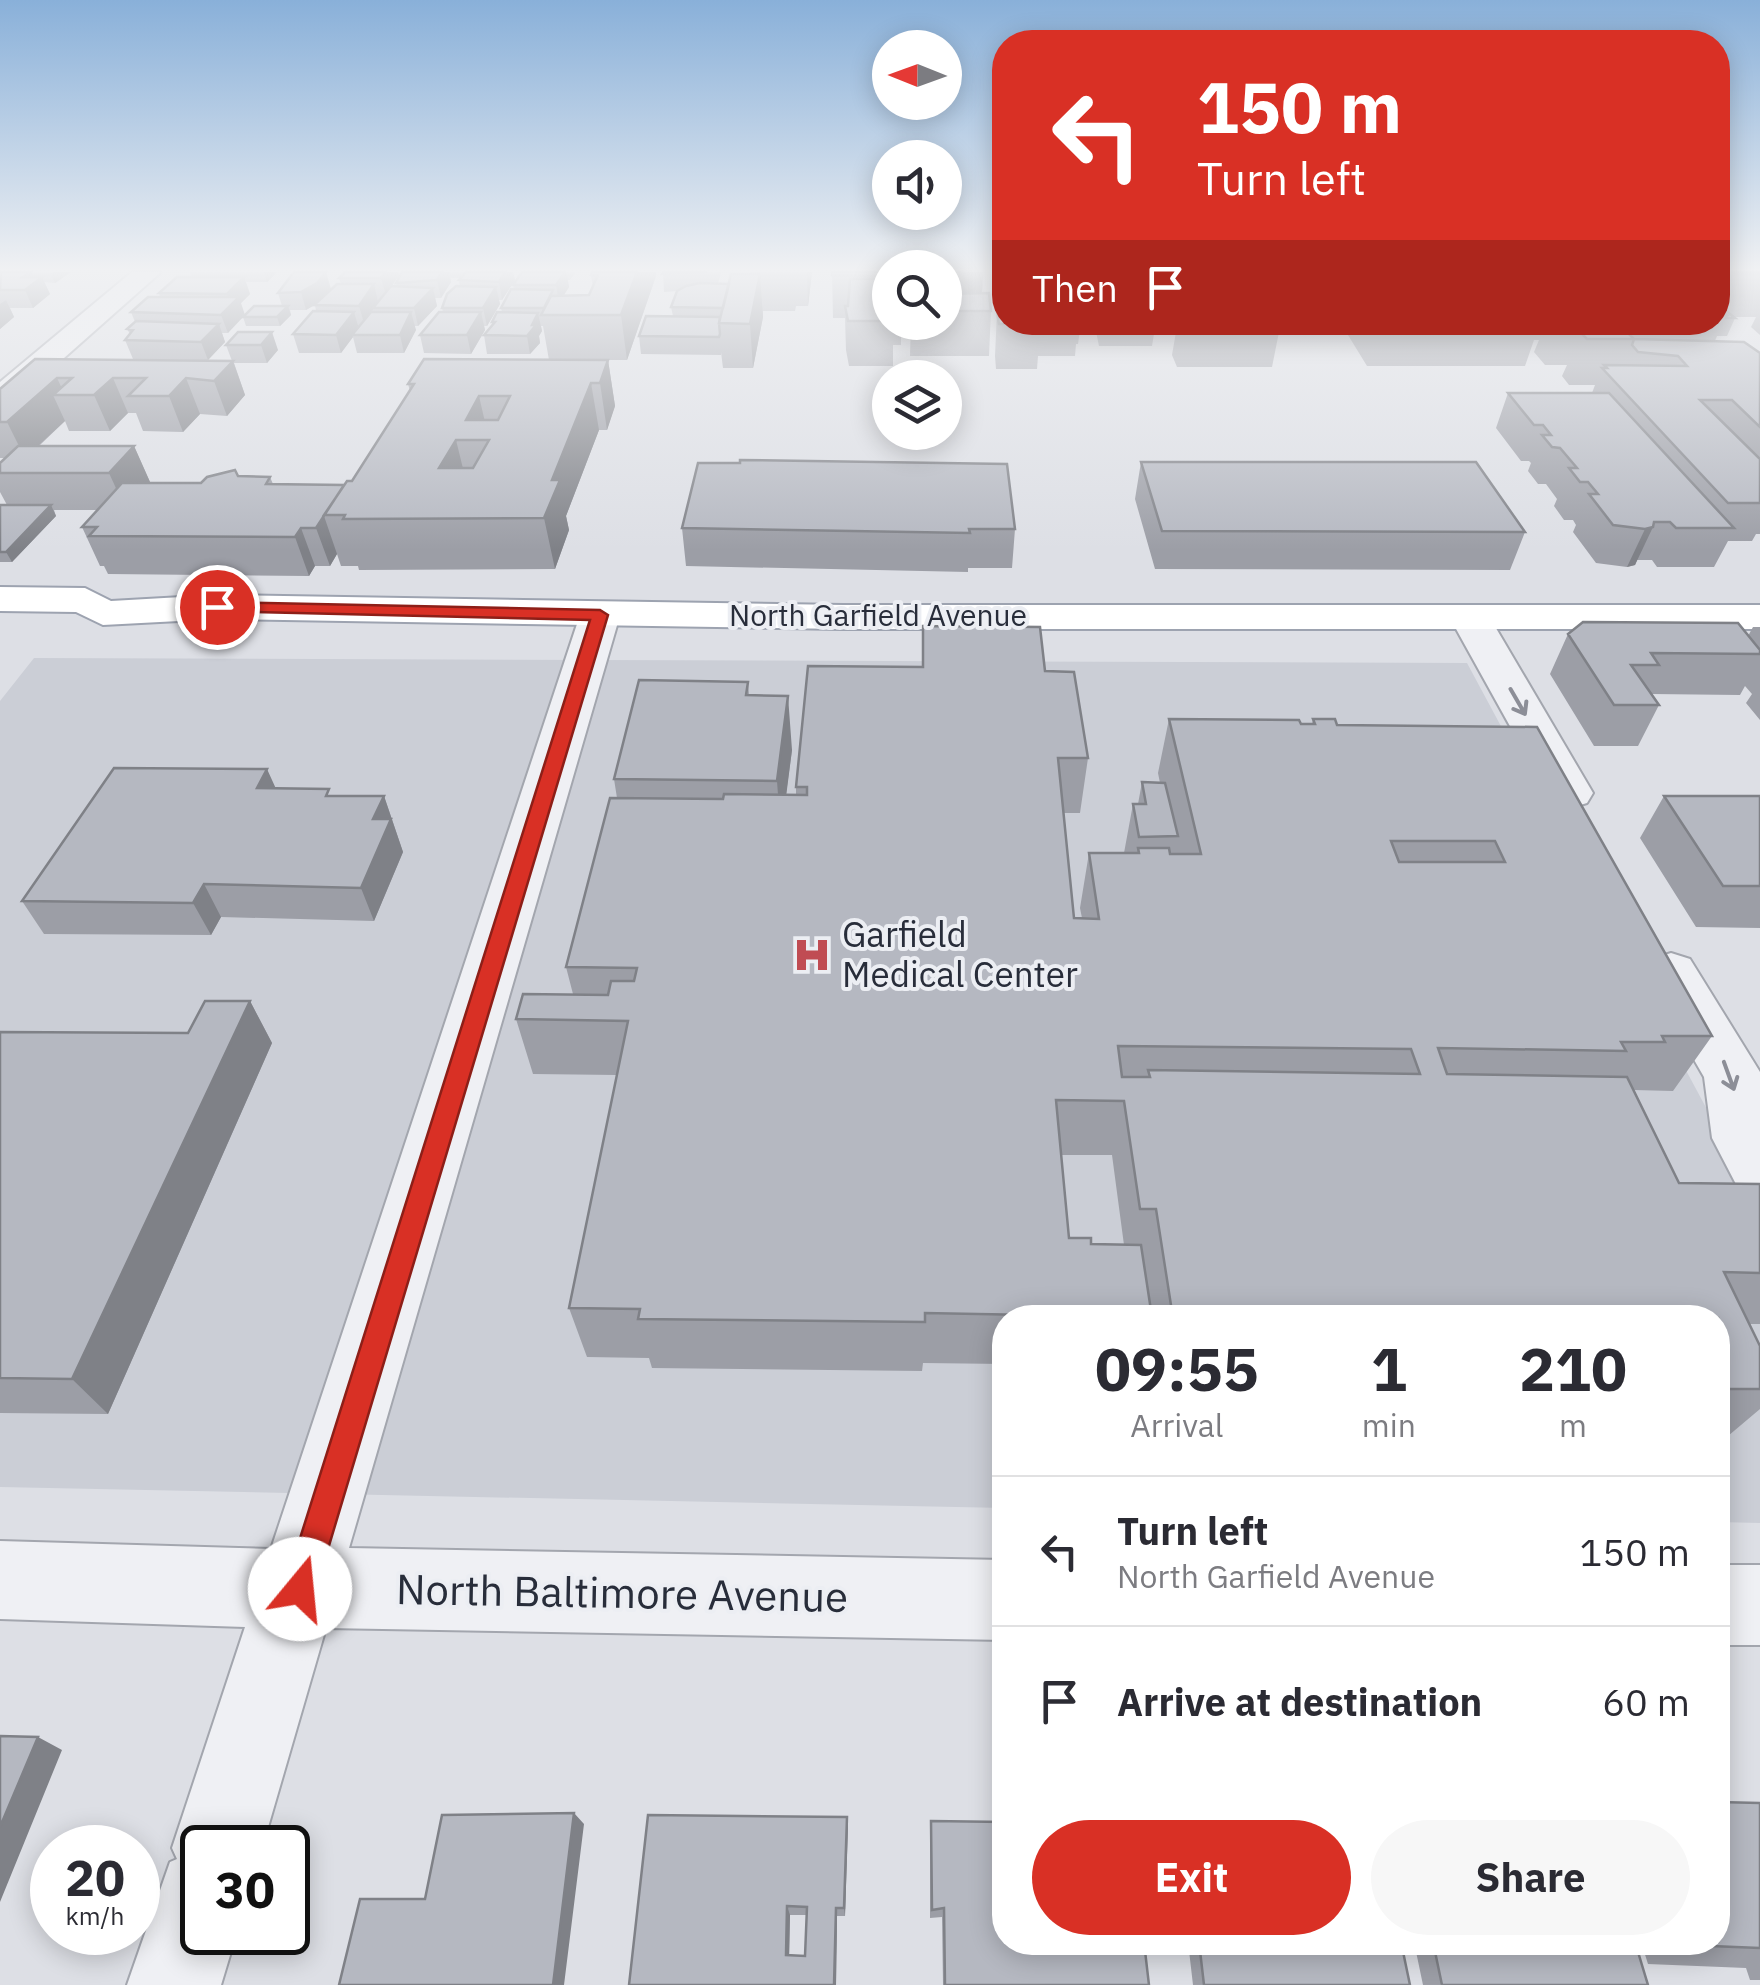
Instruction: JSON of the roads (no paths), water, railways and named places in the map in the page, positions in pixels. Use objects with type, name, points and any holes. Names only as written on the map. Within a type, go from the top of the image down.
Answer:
[{"type":"main road","name":"North Garfield Avenue","points":[[0,599],[86,600],[103,613],[217,607],[600,615],[1760,617]]},
{"type":"main road","points":[[0,627],[75,625],[103,613]]},
{"type":"street","points":[[0,398],[39,365]]},
{"type":"street","points":[[224,1825],[600,615]]},
{"type":"street","points":[[1470,618],[1594,836]]},
{"type":"street","points":[[1650,934],[1733,1076],[1742,1138],[1760,1170]]},
{"type":"street","name":"North Baltimore Avenue","points":[[0,1580],[300,1589],[992,1600]]},
{"type":"street","points":[[1730,1605],[1760,1605]]},
{"type":"street","points":[[174,1985],[183,1955]]},
{"type":"place","name":"Garfield Medical Center","points":[[812,955]]}]
